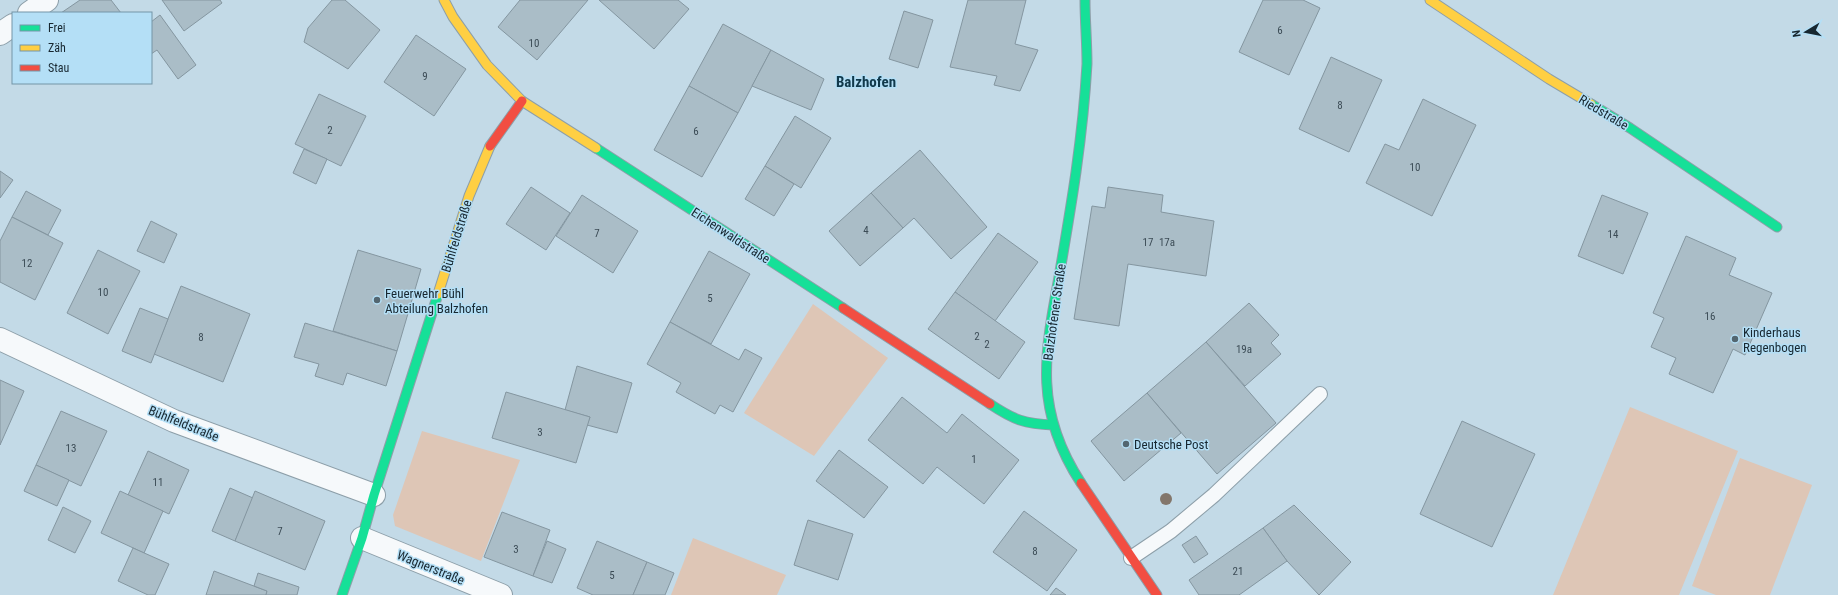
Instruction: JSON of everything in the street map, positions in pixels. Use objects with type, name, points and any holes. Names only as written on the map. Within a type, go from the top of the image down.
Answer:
[{"type":"street","points":[[30,12],[47,0]]},
{"type":"street","name":"Eichenwaldstraße","points":[[444,0],[453,17],[487,65],[522,101],[901,345],[1006,415],[1030,424],[1053,425]]},
{"type":"street","name":"Balzhofener Straße","points":[[1085,0],[1087,71],[1082,131],[1048,334],[1046,354],[1048,399],[1053,425],[1071,469],[1157,595]]},
{"type":"street","name":"Riedstraße","points":[[1430,0],[1549,80],[1630,128],[1777,227]]},
{"type":"street","points":[[0,34],[12,26]]},
{"type":"street","name":"Bühlfeldstraße","points":[[342,595],[362,538],[374,495],[469,196],[480,166],[492,141],[522,101]]},
{"type":"street","name":"Bühlfeldstraße","points":[[0,340],[174,421],[374,495]]},
{"type":"street","name":"Wagnerstraße","points":[[362,538],[501,595]]},
{"type":"lane","points":[[1131,558],[1171,531],[1214,495],[1320,394]]},
{"type":"shaded area","points":[[813,304],[888,358],[814,456],[744,413]]},
{"type":"shaded area","points":[[1630,407],[1738,451],[1679,595],[1553,595]]},
{"type":"shaded area","points":[[422,431],[520,460],[481,561],[395,526],[393,515]]},
{"type":"shaded area","points":[[1740,458],[1812,485],[1770,595],[1716,595],[1692,586]]},
{"type":"shaded area","points":[[693,538],[786,575],[777,595],[671,595]]},
{"type":"building","points":[[80,0],[111,0],[120,12],[62,12]]},
{"type":"building","points":[[162,0],[220,0],[222,3],[184,31]]},
{"type":"building","points":[[332,0],[345,0],[380,30],[348,69],[304,42],[308,28]]},
{"type":"building","points":[[520,0],[588,0],[537,60],[498,27]]},
{"type":"building","points":[[599,0],[678,0],[689,9],[654,49]]},
{"type":"building","points":[[968,0],[1026,0],[1015,44],[1038,50],[1020,91],[994,85],[997,76],[950,67]]},
{"type":"building","points":[[1263,0],[1303,0],[1320,8],[1289,75],[1239,52]]},
{"type":"building","points":[[904,11],[933,20],[918,68],[889,59]]},
{"type":"building","points":[[160,15],[196,65],[178,79],[157,50],[152,53],[152,21]]},
{"type":"building","points":[[723,24],[771,50],[738,113],[689,86]]},
{"type":"building","points":[[416,35],[466,69],[434,116],[384,82]]},
{"type":"building","points":[[771,50],[824,79],[811,110],[752,86]]},
{"type":"building","points":[[1331,57],[1382,80],[1349,152],[1299,129]]},
{"type":"building","points":[[689,86],[738,113],[702,177],[654,150]]},
{"type":"building","points":[[319,94],[366,116],[341,166],[295,144]]},
{"type":"building","points":[[1423,99],[1476,125],[1432,216],[1366,183],[1385,144],[1399,150]]},
{"type":"building","points":[[795,116],[831,138],[801,188],[765,166]]},
{"type":"building","points":[[304,149],[327,159],[316,184],[293,173]]},
{"type":"building","points":[[920,150],[987,227],[951,259],[914,218],[903,228],[871,193]]},
{"type":"building","points":[[765,166],[794,184],[774,216],[745,199]]},
{"type":"building","points":[[0,171],[13,180],[0,198]]},
{"type":"building","points":[[531,187],[570,213],[546,250],[506,224]]},
{"type":"building","points":[[1108,187],[1163,195],[1161,212],[1214,221],[1206,276],[1128,264],[1119,326],[1074,319],[1092,206],[1105,208]]},
{"type":"building","points":[[26,191],[61,210],[48,235],[12,217]]},
{"type":"building","points":[[871,193],[903,228],[860,266],[829,231]]},
{"type":"building","points":[[582,195],[638,231],[613,273],[556,236]]},
{"type":"building","points":[[1602,195],[1648,213],[1623,274],[1578,256]]},
{"type":"building","points":[[12,217],[63,243],[35,300],[0,282],[0,241]]},
{"type":"building","points":[[151,221],[177,234],[164,263],[137,251]]},
{"type":"building","points":[[998,233],[1038,262],[995,321],[955,292]]},
{"type":"building","points":[[1686,236],[1736,258],[1729,275],[1772,293],[1745,355],[1733,349],[1713,393],[1669,374],[1676,358],[1651,347],[1664,318],[1653,313]]},
{"type":"building","points":[[98,250],[140,271],[108,334],[67,313]]},
{"type":"building","name":"Feuerwehr Bühl Abteilung Balzhofen","points":[[358,250],[421,269],[397,351],[333,331]]},
{"type":"building","points":[[709,251],[750,274],[711,344],[670,322]]},
{"type":"building","points":[[181,286],[250,314],[223,382],[154,354]]},
{"type":"building","points":[[955,292],[1025,342],[999,379],[928,329]]},
{"type":"building","points":[[1249,303],[1279,335],[1271,343],[1281,354],[1245,386],[1206,342]]},
{"type":"building","points":[[140,308],[168,319],[151,363],[122,351]]},
{"type":"building","points":[[670,322],[739,360],[745,349],[762,358],[733,412],[720,405],[715,414],[676,392],[681,383],[647,364]]},
{"type":"building","points":[[305,323],[397,351],[386,386],[347,373],[343,385],[315,376],[319,364],[294,357]]},
{"type":"building","points":[[1206,342],[1276,423],[1217,474],[1147,393]]},
{"type":"building","points":[[577,366],[632,383],[617,433],[587,425],[590,417],[565,410]]},
{"type":"building","points":[[0,380],[24,391],[0,445]]},
{"type":"building","points":[[506,392],[590,417],[576,463],[492,438]]},
{"type":"building","points":[[1147,393],[1181,433],[1124,481],[1091,441]]},
{"type":"building","points":[[902,397],[947,433],[962,414],[1019,460],[984,504],[937,467],[923,484],[868,440]]},
{"type":"building","points":[[61,411],[107,431],[81,486],[36,465]]},
{"type":"building","points":[[1462,421],[1535,454],[1492,547],[1420,514]]},
{"type":"building","points":[[839,450],[888,487],[864,518],[816,481]]},
{"type":"building","points":[[148,451],[189,470],[169,514],[128,495]]},
{"type":"building","points":[[36,465],[69,480],[57,506],[24,491]]},
{"type":"building","points":[[230,488],[253,498],[235,541],[212,531]]},
{"type":"building","points":[[120,491],[163,511],[144,553],[101,533]]},
{"type":"building","points":[[255,491],[325,521],[305,570],[235,541]]},
{"type":"building","points":[[1294,505],[1351,562],[1319,595],[1287,561],[1263,528]]},
{"type":"building","points":[[63,507],[91,521],[75,553],[48,540]]},
{"type":"building","points":[[1024,511],[1077,550],[1047,591],[993,552]]},
{"type":"building","points":[[502,512],[550,530],[533,576],[484,557]]},
{"type":"building","points":[[808,520],[853,534],[838,580],[794,565]]},
{"type":"building","points":[[1263,528],[1287,561],[1239,595],[1199,595],[1189,580]]},
{"type":"building","points":[[1196,536],[1208,554],[1194,563],[1182,545]]},
{"type":"building","points":[[547,541],[566,549],[552,583],[533,576]]},
{"type":"building","points":[[597,541],[647,562],[633,595],[593,595],[577,588]]},
{"type":"building","points":[[133,548],[169,564],[155,595],[148,595],[118,581]]},
{"type":"building","points":[[647,562],[674,573],[665,595],[633,595]]},
{"type":"building","points":[[214,571],[267,591],[266,595],[206,595]]},
{"type":"building","points":[[258,573],[299,587],[297,595],[266,595],[267,591],[254,586]]},
{"type":"building","points":[[1056,588],[1066,595],[1050,595]]},
{"type":"traffic: fast","points":[[1081,483],[1066,457],[1056,432],[1049,407],[1047,358],[1083,118],[1087,64],[1085,0]]},
{"type":"traffic: fast","points":[[1591,104],[1630,128],[1777,227]]},
{"type":"traffic: fast","points":[[596,148],[843,308]]},
{"type":"traffic: fast","points":[[342,595],[362,538],[374,495],[438,294]]},
{"type":"traffic: fast","points":[[990,404],[1006,414],[1020,420],[1035,424],[1053,425]]},
{"type":"traffic: slow","points":[[444,0],[453,17],[487,65],[522,101],[596,148]]},
{"type":"traffic: slow","points":[[1430,0],[1549,79],[1591,104]]},
{"type":"traffic: slow","points":[[438,294],[469,196],[490,146]]},
{"type":"traffic: jam","points":[[490,146],[522,101]]},
{"type":"traffic: jam","points":[[843,308],[990,404]]},
{"type":"traffic: jam","points":[[1081,483],[1157,595]]},
{"type":"place","name":"Feuerwehr Bühl Abteilung Balzhofen","points":[[377,300]]},
{"type":"place","name":"Kinderhaus Regenbogen","points":[[1735,339]]},
{"type":"place","name":"Deutsche Post","points":[[1126,444]]},
{"type":"district","name":"Balzhofen","points":[[866,82]]}]
